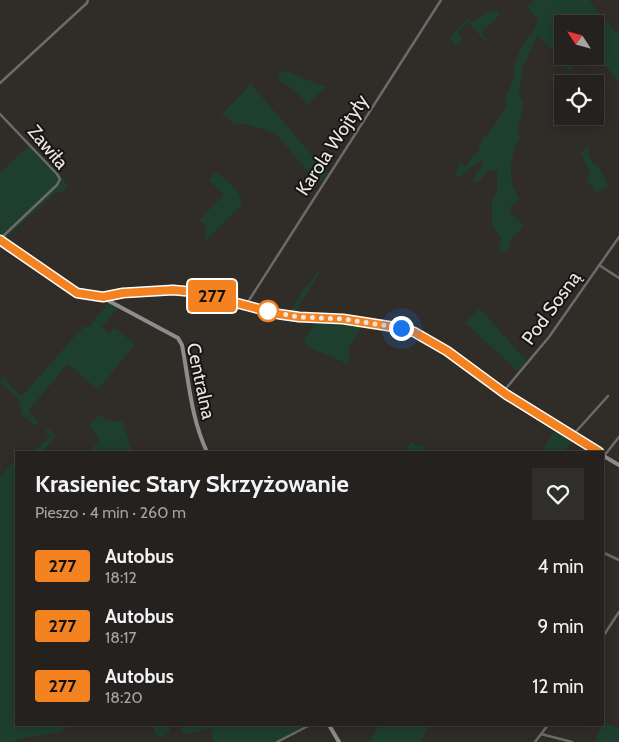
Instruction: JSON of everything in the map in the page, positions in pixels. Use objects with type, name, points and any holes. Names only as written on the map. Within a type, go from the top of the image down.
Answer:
[{"type":"street","points":[[0,83],[87,4],[88,0]]},
{"type":"street","name":"Karola Wojtyły","points":[[246,305],[442,0]]},
{"type":"street","name":"Zawiła","points":[[0,114],[60,179],[57,185],[0,239]]},
{"type":"street","name":"Pod Sosną","points":[[503,392],[549,338],[619,237]]},
{"type":"street","points":[[0,239],[77,293],[103,297],[156,292],[195,292],[299,317],[343,319],[401,328],[414,332],[462,361],[503,392],[597,451]]},
{"type":"street","points":[[599,265],[619,278]]},
{"type":"street","name":"Centralna","points":[[106,296],[110,301],[178,338],[182,345],[193,413],[198,432],[207,451]]},
{"type":"street","points":[[572,436],[608,396]]},
{"type":"street","points":[[604,454],[619,437]]},
{"type":"street","points":[[604,456],[619,466]]},
{"type":"street","points":[[604,553],[619,560]]},
{"type":"street","points":[[604,635],[619,612]]},
{"type":"street","points":[[277,742],[308,726]]},
{"type":"street","points":[[330,726],[339,742]]},
{"type":"street","points":[[535,742],[547,726]]},
{"type":"street","points":[[541,734],[572,742]]},
{"type":"green space","points":[[535,0],[588,0],[601,15],[554,15],[554,53],[538,35],[523,67],[519,95],[524,105],[517,131],[520,137],[511,164],[513,184],[520,200],[510,207],[510,213],[524,226],[512,238],[508,249],[503,254],[498,249],[501,239],[492,224],[492,200],[497,191],[497,172],[490,169],[479,182],[474,182],[475,175],[484,160],[454,178],[460,162],[465,167],[473,156],[481,151],[478,148],[484,136],[486,137],[507,106],[505,100],[515,75],[513,69],[522,45],[532,34],[539,20],[527,6]]},
{"type":"green space","points":[[497,10],[500,15],[481,32],[492,45],[484,40],[468,22],[458,32],[463,39],[456,46],[450,38],[468,18],[473,23],[485,13]]},
{"type":"green space","points":[[604,18],[619,35],[619,82],[604,64]]},
{"type":"green space","points":[[564,65],[572,65],[571,71],[573,75]]},
{"type":"green space","points":[[288,72],[326,87],[307,104],[295,91],[278,79],[279,73]]},
{"type":"green space","points":[[251,84],[317,161],[315,165],[323,168],[327,173],[319,184],[276,134],[247,124],[235,124],[228,117],[221,115]]},
{"type":"green space","points":[[589,145],[588,154],[594,165],[597,164],[609,187],[596,192],[586,180],[590,173],[581,153]]},
{"type":"green space","points":[[28,146],[57,174],[59,179],[57,185],[0,237],[0,174]]},
{"type":"green space","points":[[216,172],[237,190],[242,205],[205,242],[205,227],[199,220],[224,195],[209,180]]},
{"type":"green space","points":[[59,174],[68,186],[60,194],[57,191],[2,240],[57,187],[61,181]]},
{"type":"green space","points":[[317,272],[319,274],[294,314],[289,314],[304,287],[306,288]]},
{"type":"green space","points":[[108,303],[118,308],[102,327],[109,334],[114,328],[135,344],[98,390],[68,364],[28,411],[39,423],[35,426],[22,414],[19,399],[1,384],[1,378],[5,377],[10,386],[22,396],[74,337],[84,327],[90,326]]},
{"type":"green space","points":[[479,308],[527,361],[518,372],[466,323]]},
{"type":"green space","points":[[316,321],[350,323],[362,327],[349,348],[348,364],[311,348],[303,342]]},
{"type":"green space","points":[[100,414],[107,421],[122,421],[132,451],[89,451],[100,439],[89,425]]},
{"type":"green space","points":[[48,428],[56,436],[43,451],[33,451],[50,437],[45,432]]},
{"type":"green space","points":[[557,428],[573,438],[565,451],[542,451]]},
{"type":"green space","points":[[411,441],[417,446],[419,444],[426,448],[424,451],[405,451]]},
{"type":"green space","points":[[15,459],[15,726],[71,726],[59,732],[28,737],[12,742],[0,742],[0,477]]},
{"type":"green space","points":[[604,722],[619,729],[619,742],[594,742],[602,726],[604,726]]},
{"type":"green space","points":[[152,726],[169,726],[170,731],[161,738],[155,733]]},
{"type":"green space","points":[[180,726],[305,726],[274,742],[213,742],[211,728],[183,735]]},
{"type":"green space","points":[[379,726],[428,726],[420,742],[369,742]]},
{"type":"bus line","name":"277","points":[[0,240],[55,279],[77,293],[86,296],[103,297],[123,293],[173,290],[195,292],[278,314],[343,319],[401,328],[414,332],[462,361],[507,395],[597,451]]},
{"type":"route","points":[[268,311],[299,317],[343,319],[401,328]]}]
